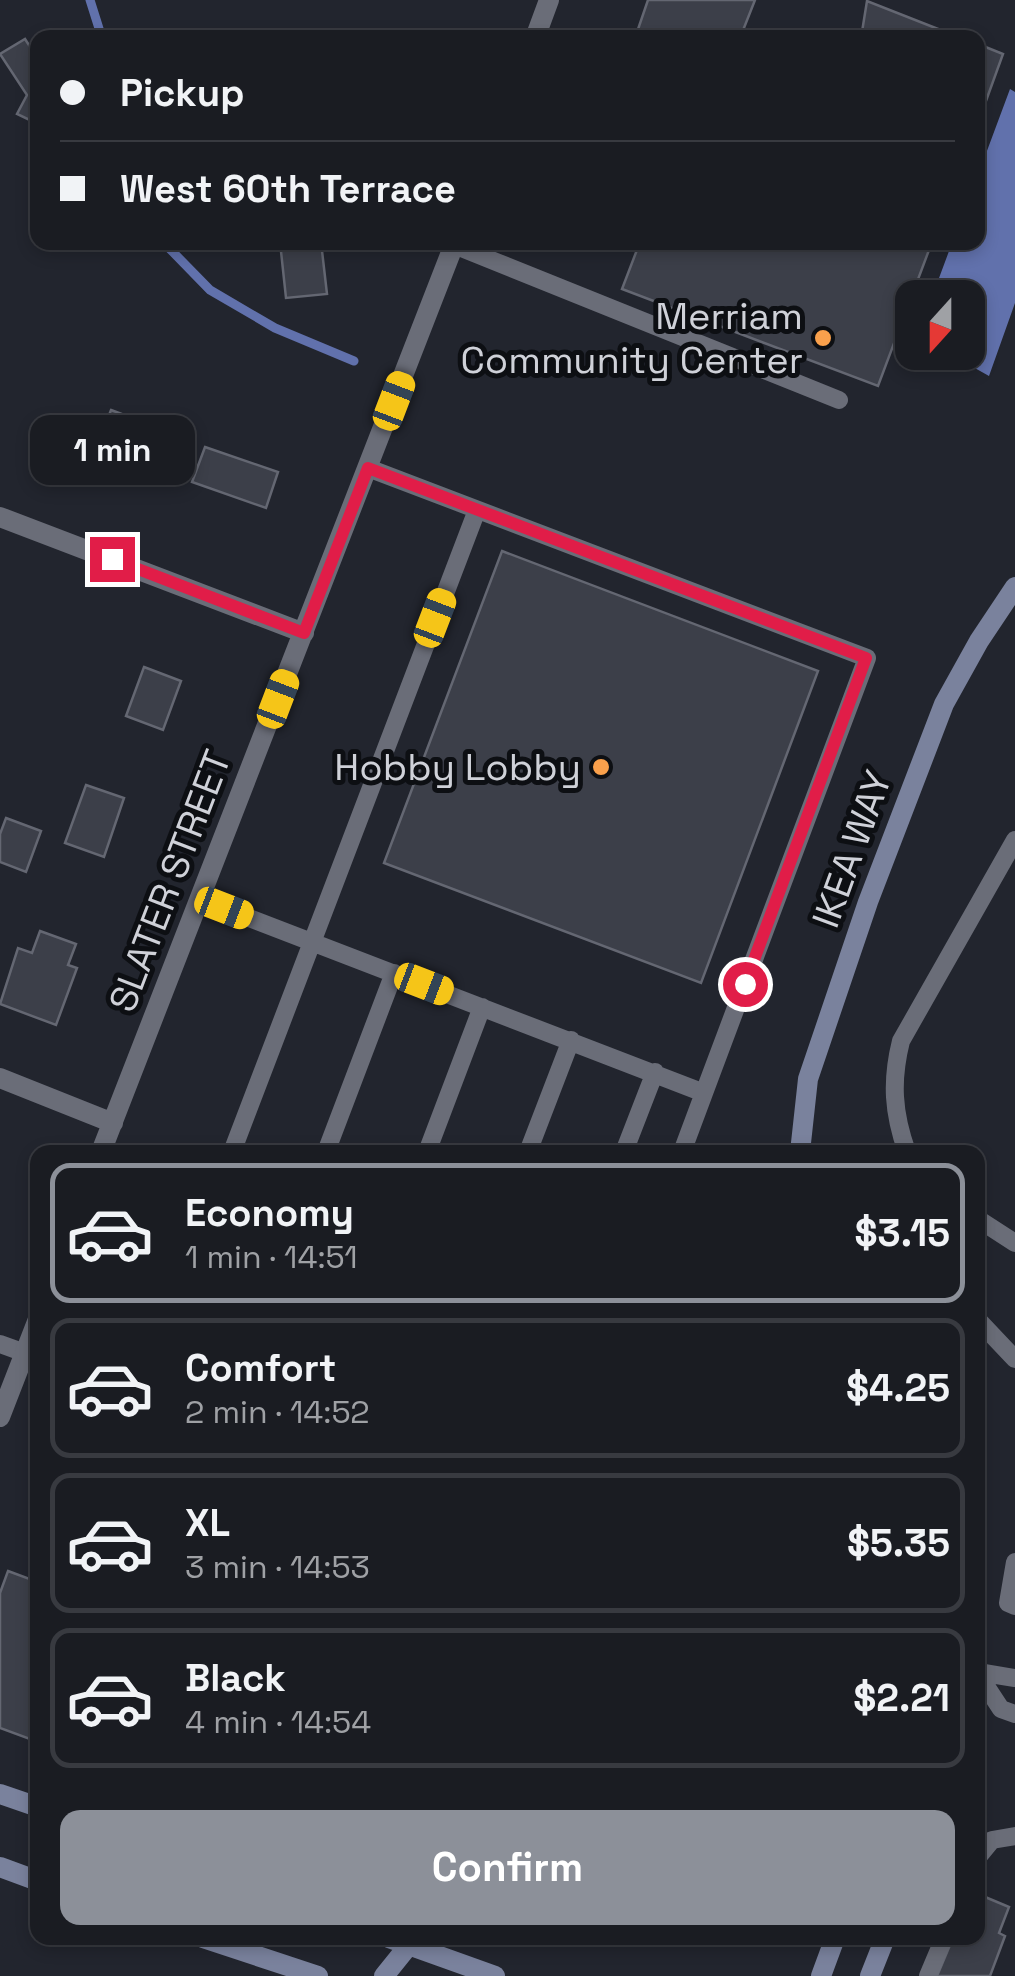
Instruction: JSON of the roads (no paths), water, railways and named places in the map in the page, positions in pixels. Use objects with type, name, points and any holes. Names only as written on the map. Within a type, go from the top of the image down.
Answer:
[{"type":"street","points":[[538,30],[549,0]]},
{"type":"street","name":"SLATER STREET","points":[[105,1145],[452,250]]},
{"type":"street","points":[[0,517],[304,633]]},
{"type":"street","name":"IKEA WAY","points":[[801,1145],[808,1080],[868,902],[944,704],[1015,587]]},
{"type":"street","points":[[0,1078],[113,1123]]},
{"type":"street","points":[[0,1417],[30,1346]]},
{"type":"street","points":[[0,1794],[30,1804]]},
{"type":"street","points":[[0,1866],[30,1877]]},
{"type":"street","points":[[223,1945],[318,1976]]},
{"type":"street","points":[[384,1976],[401,1945]]},
{"type":"street","points":[[417,1945],[495,1976]]},
{"type":"street","points":[[821,1976],[833,1945]]},
{"type":"street","points":[[870,1976],[882,1945]]},
{"type":"lane","points":[[469,250],[839,400]]},
{"type":"lane","points":[[368,468],[866,658],[685,1145]]},
{"type":"lane","points":[[235,1145],[476,510]]},
{"type":"lane","points":[[905,1145],[894,1103],[892,1076],[901,1041],[1015,840]]},
{"type":"lane","points":[[200,899],[704,1093]]},
{"type":"lane","points":[[329,1145],[394,973]]},
{"type":"lane","points":[[430,1145],[482,1006]]},
{"type":"lane","points":[[531,1145],[571,1040]]},
{"type":"lane","points":[[627,1145],[655,1072]]},
{"type":"lane","points":[[985,1224],[1015,1243]]},
{"type":"lane","points":[[985,1328],[1015,1360]]},
{"type":"lane","points":[[0,1344],[30,1346]]},
{"type":"lane","points":[[1012,1604],[1015,1562]]},
{"type":"lane","points":[[985,1675],[1015,1678]]},
{"type":"lane","points":[[985,1685],[1001,1709],[1015,1714]]},
{"type":"lane","points":[[985,1848],[992,1840],[1015,1836]]},
{"type":"lane","points":[[928,1976],[941,1945]]},
{"type":"water","points":[[1010,89],[1015,92],[1015,303],[989,376],[978,370],[985,370],[985,280],[938,280],[949,250],[985,250],[985,156]]},
{"type":"waterway","points":[[90,0],[99,30]]},
{"type":"waterway","points":[[171,250],[210,290],[275,328],[354,361]]},
{"type":"place","name":"Merriam Community Center","points":[[823,338]]},
{"type":"place","name":"Hobby Lobby","points":[[601,767]]}]
